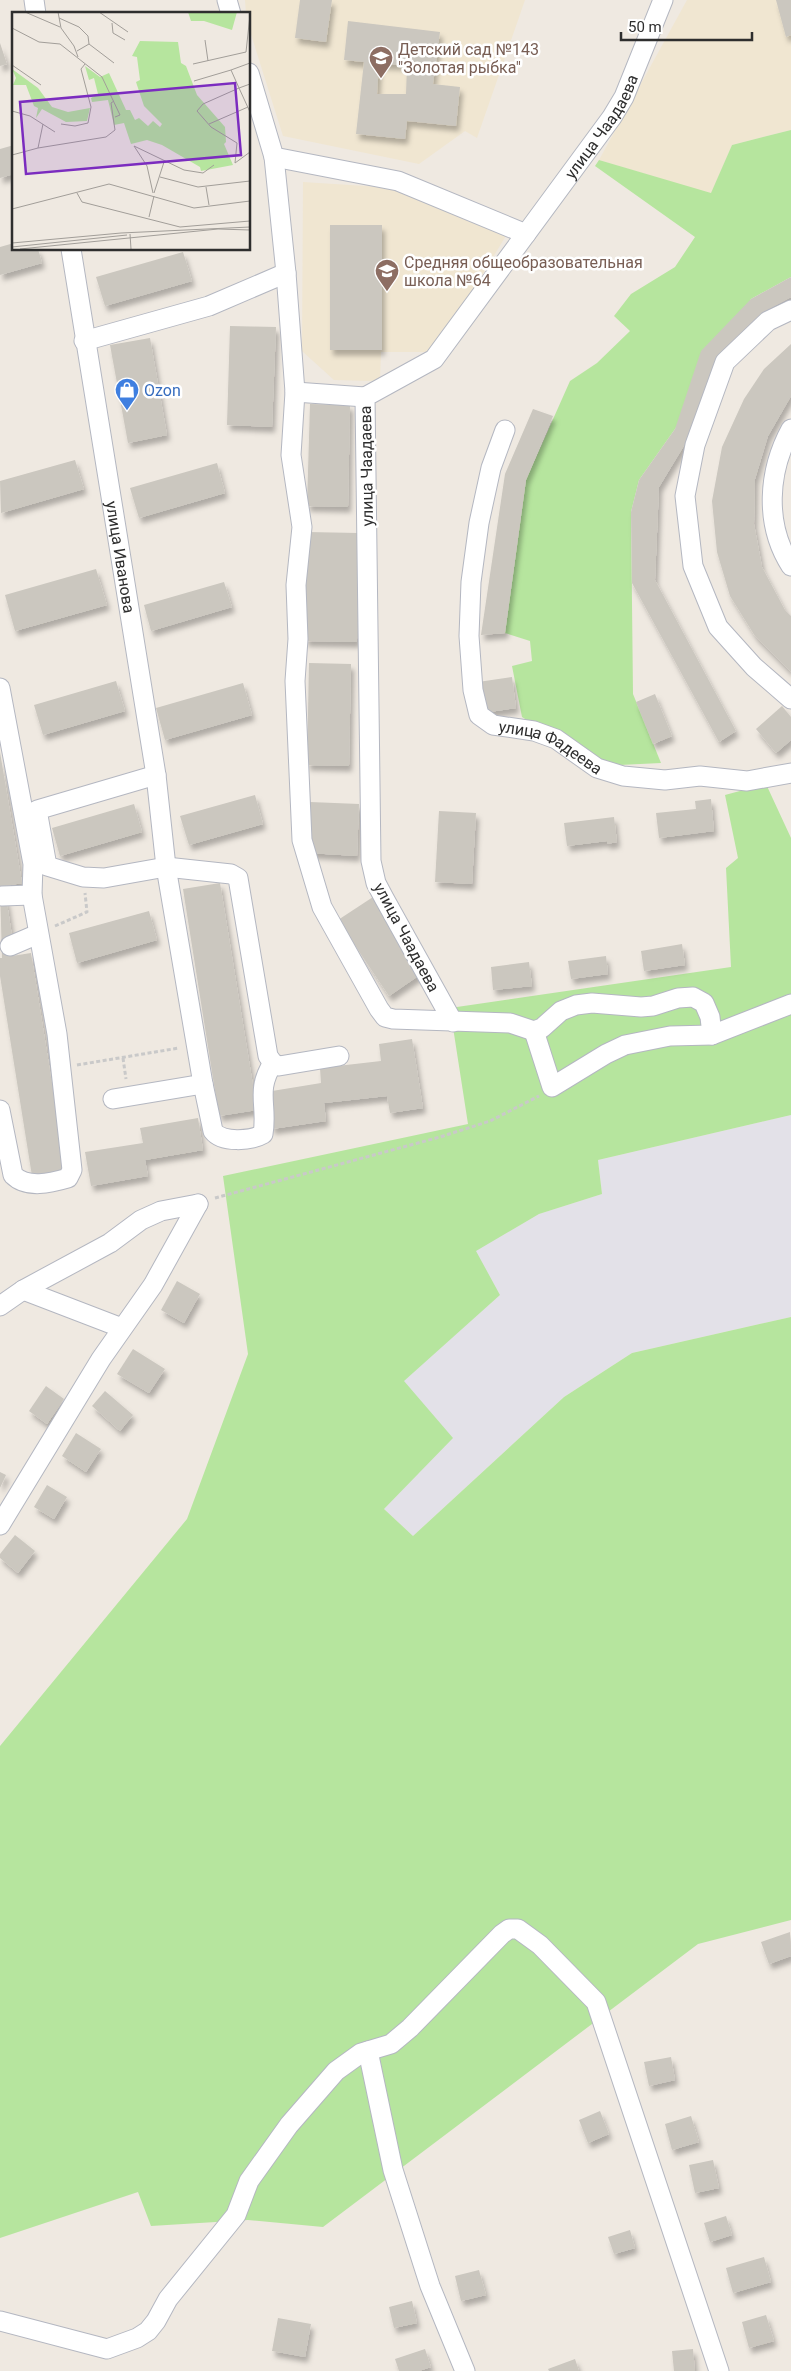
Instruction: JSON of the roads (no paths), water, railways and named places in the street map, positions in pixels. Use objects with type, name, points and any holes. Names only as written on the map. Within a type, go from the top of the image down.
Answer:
[{"type":"street","name":"улица Чаадаева","points":[[453,1022],[376,883],[371,861],[365,396],[434,359],[612,117],[624,97],[662,0]]},
{"type":"street","points":[[250,77],[274,157],[286,273],[295,392],[291,455],[302,527],[296,585],[298,639],[295,681],[302,840],[322,907],[385,1017],[392,1020],[510,1023],[534,1031],[542,1028],[560,1011],[576,1005],[592,1003],[641,1007],[653,1006],[678,998],[693,997],[704,1003],[710,1017],[712,1035]]},
{"type":"street","points":[[274,157],[398,181],[526,234]]},
{"type":"street","name":"улица Иванова","points":[[71,250],[84,341],[156,775],[166,867],[203,1084],[213,1131],[216,1135],[222,1139],[257,1138],[263,1134],[262,1086],[265,1076],[273,1063]]},
{"type":"street","points":[[84,341],[209,306],[286,273]]},
{"type":"street","points":[[791,310],[768,321],[725,362],[695,446],[685,496],[693,566],[718,627],[754,667],[791,700]]},
{"type":"street","points":[[295,392],[365,396]]},
{"type":"street","points":[[791,429],[782,446],[772,481],[773,518],[785,556],[791,566]]},
{"type":"street","name":"улица Фадеева","points":[[505,430],[491,468],[478,524],[470,582],[469,636],[473,690],[479,715],[493,725],[534,731],[556,739],[597,768],[623,776],[665,780],[700,776],[747,781],[791,773]]},
{"type":"street","points":[[0,688],[33,864],[32,895],[58,1034],[72,1170],[68,1178],[29,1184],[20,1182],[13,1175],[0,1110]]},
{"type":"street","points":[[156,775],[37,810],[47,866],[83,877],[104,878],[166,867],[232,874],[238,878],[268,1056],[273,1063],[279,1066],[339,1056]]},
{"type":"street","points":[[2,896],[32,895]]},
{"type":"street","points":[[4,948],[38,934]]},
{"type":"street","points":[[534,1031],[552,1087],[606,1054],[625,1045],[670,1036],[712,1035],[791,1004]]},
{"type":"street","points":[[113,1099],[203,1084]]},
{"type":"street","points":[[0,1306],[22,1290],[110,1243],[141,1220],[161,1211],[198,1204],[153,1285],[122,1328],[0,1524]]},
{"type":"street","points":[[22,1290],[122,1328]]},
{"type":"street","points":[[0,2321],[107,2349],[129,2341],[148,2331],[168,2299],[236,2215],[249,2181],[289,2125],[336,2071],[355,2056],[391,2044],[410,2028],[502,1934],[509,1929],[518,1929],[540,1945],[596,2002],[719,2371]]},
{"type":"street","points":[[368,2051],[394,2170],[430,2286],[465,2371]]},
{"type":"place","name":"Детский сад №143 \"Золотая рыбка\"","points":[[381,79]]},
{"type":"place","name":"Средняя общеобразовательная школа №64","points":[[387,292]]},
{"type":"place","name":"Ozon","points":[[127,411]]}]
